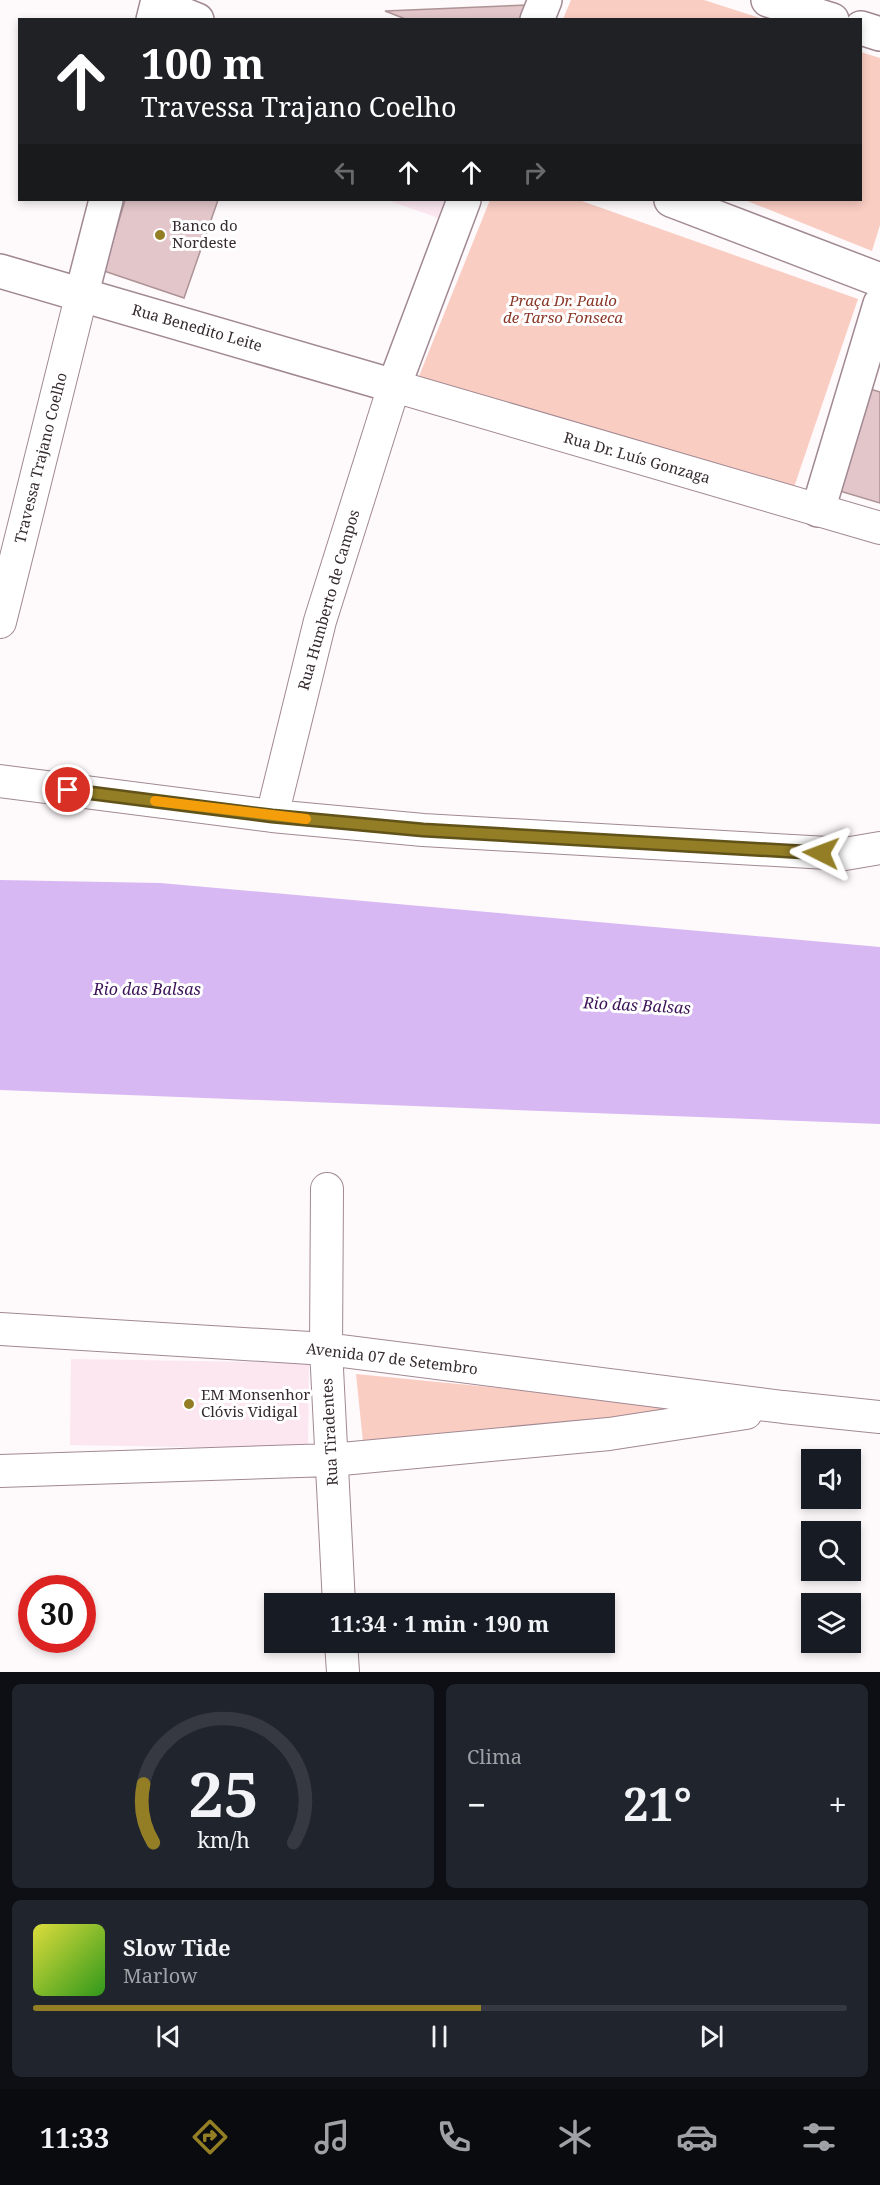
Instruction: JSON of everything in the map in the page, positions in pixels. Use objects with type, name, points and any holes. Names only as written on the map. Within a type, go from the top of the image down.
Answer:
[{"type":"street","points":[[538,18],[545,0]]},
{"type":"street","points":[[768,0],[826,18]]},
{"type":"street","points":[[154,6],[191,18]]},
{"type":"street","points":[[862,28],[880,34]]},
{"type":"street","points":[[82,293],[106,201]]},
{"type":"street","points":[[394,386],[464,201]]},
{"type":"street","points":[[674,201],[880,280]]},
{"type":"street","name":"Rua Benedito Leite","points":[[0,271],[82,293],[394,386]]},
{"type":"street","name":"Travessa Trajano Coelho","points":[[0,622],[82,293]]},
{"type":"street","points":[[818,510],[880,304]]},
{"type":"street","name":"Rua Dr. Luís Gonzaga","points":[[394,386],[880,528]]},
{"type":"street","name":"Rua Humberto de Campos","points":[[272,816],[320,621],[394,386]]},
{"type":"street","points":[[0,781],[272,816],[423,830],[845,854],[880,848]]},
{"type":"street","name":"Rua Tiradentes","points":[[327,1189],[326,1349],[338,1593]]},
{"type":"street","name":"Avenida 07 de Setembro","points":[[0,1329],[326,1349],[783,1407],[880,1417]]},
{"type":"street","name":"Avenida 07 de Setembro","points":[[0,1471],[331,1460],[609,1434],[783,1407]]},
{"type":"street","points":[[342,1653],[343,1672]]},
{"type":"shaded area","points":[[391,201],[445,201],[438,218]]},
{"type":"shaded area","name":"EM Monsenhor Clóvis Vidigal","points":[[71,1359],[309,1363],[308,1449],[70,1445]]},
{"type":"green space","points":[[571,0],[704,0],[760,18],[563,18]]},
{"type":"green space","points":[[862,52],[880,58],[880,225],[872,251],[747,201],[862,201]]},
{"type":"green space","name":"Praça Dr. Paulo de Tarso Fonseca","points":[[490,201],[582,201],[858,299],[793,490],[417,381]]},
{"type":"green space","points":[[356,1374],[725,1410],[363,1442]]},
{"type":"water","name":"Rio das Balsas","points":[[0,880],[160,883],[880,947],[880,1124],[0,1090]]},
{"type":"building","points":[[528,5],[523,18],[403,18],[385,11]]},
{"type":"building","name":"Banco do Nordeste","points":[[125,201],[218,201],[184,298],[104,271]]},
{"type":"building","points":[[864,387],[880,392],[880,503],[833,489]]},
{"type":"slow traffic","points":[[155,801],[306,819]]},
{"type":"place","name":"Banco do Nordeste","points":[[160,235]]},
{"type":"place","name":"EM Monsenhor Clóvis Vidigal","points":[[189,1404]]},
{"type":"route","points":[[68,790],[272,816],[423,830],[821,853]]}]
